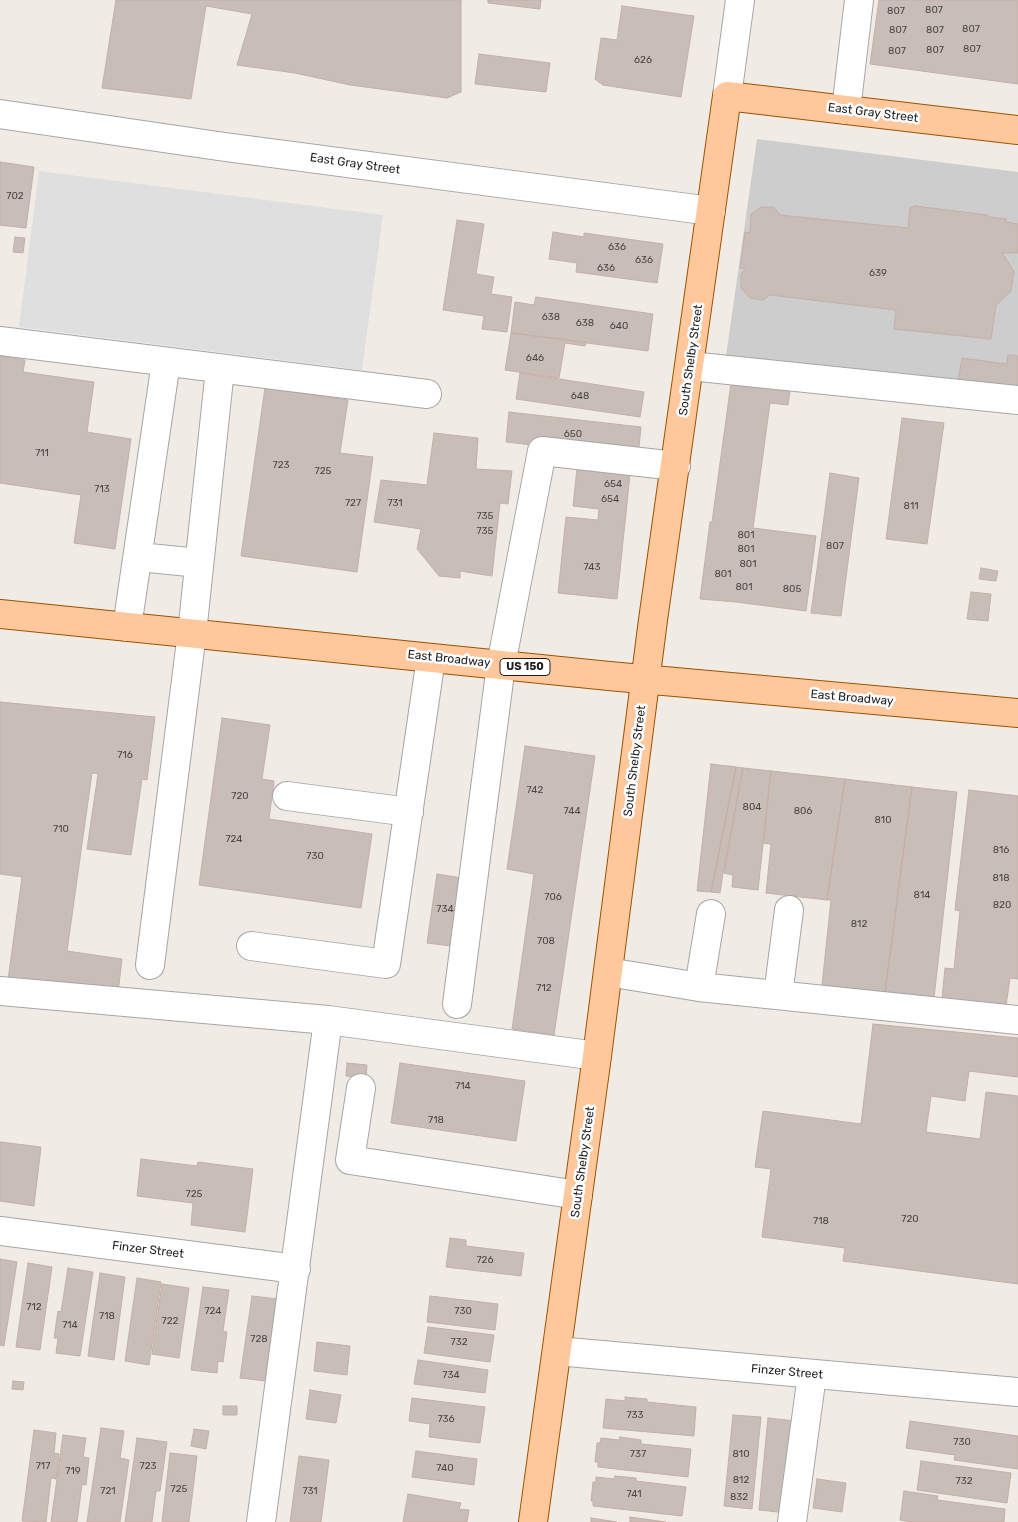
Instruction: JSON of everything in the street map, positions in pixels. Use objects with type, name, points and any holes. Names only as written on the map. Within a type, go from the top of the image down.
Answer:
[{"type":"main road","name":"East Gray Street","points":[[727,96],[1018,130]]},
{"type":"main road","name":"South Shelby Street","points":[[533,1522],[597,1056],[646,679],[727,96]]},
{"type":"main road","name":"East Broadway","points":[[0,614],[501,665],[1018,714]]},
{"type":"street","name":"South Shelby Street","points":[[727,96],[740,0]]},
{"type":"street","points":[[846,110],[859,0]]},
{"type":"street","name":"East Gray Street","points":[[0,114],[225,147],[711,211]]},
{"type":"street","points":[[0,341],[427,394]]},
{"type":"street","points":[[128,627],[166,362]]},
{"type":"street","points":[[690,366],[1018,400]]},
{"type":"street","points":[[150,965],[192,633],[220,369]]},
{"type":"street","points":[[457,1004],[501,665],[542,451],[676,466]]},
{"type":"street","points":[[139,557],[199,563]]},
{"type":"street","points":[[250,946],[386,964],[431,658]]},
{"type":"street","points":[[287,796],[408,812]]},
{"type":"street","points":[[778,995],[789,910]]},
{"type":"street","points":[[699,987],[711,914]]},
{"type":"street","points":[[608,972],[699,987],[1018,1020]]},
{"type":"street","points":[[0,991],[328,1020],[597,1056]]},
{"type":"street","points":[[261,1522],[328,1020]]},
{"type":"street","points":[[361,1088],[350,1160],[578,1195]]},
{"type":"street","name":"Finzer Street","points":[[0,1231],[296,1269]]},
{"type":"street","name":"Finzer Street","points":[[557,1351],[1018,1392]]},
{"type":"street","points":[[792,1522],[812,1375]]},
{"type":"shaded area","points":[[757,139],[1018,172],[1018,391],[725,363]]},
{"type":"shaded area","points":[[39,171],[383,215],[362,370],[19,327]]},
{"type":"building","points":[[116,0],[461,0],[461,92],[447,98],[350,85],[295,73],[237,65],[252,14],[206,6],[191,99],[102,88]]},
{"type":"building","points":[[488,0],[541,0],[540,9],[488,3]]},
{"type":"building","points":[[879,0],[1018,0],[1018,84],[870,64]]},
{"type":"building","points":[[622,6],[694,16],[681,97],[603,85],[595,79],[601,38],[617,40]]},
{"type":"building","points":[[479,54],[550,63],[546,92],[475,84]]},
{"type":"building","points":[[0,162],[34,167],[26,228],[0,225]]},
{"type":"building","points":[[915,206],[987,215],[1018,224],[1018,253],[1002,253],[1014,271],[1011,291],[996,305],[991,339],[894,329],[896,310],[770,295],[763,300],[750,298],[741,288],[741,275],[745,269],[740,268],[745,232],[750,233],[751,214],[761,207],[774,207],[780,215],[908,228],[910,208]]},
{"type":"building","points":[[457,220],[484,224],[476,274],[494,277],[491,294],[512,297],[507,332],[482,329],[484,316],[443,310]]},
{"type":"building","points":[[553,232],[584,237],[584,233],[663,244],[657,283],[576,272],[577,263],[549,259]]},
{"type":"building","points":[[15,237],[25,238],[23,253],[13,252]]},
{"type":"building","points":[[536,297],[653,314],[648,351],[511,333],[515,302],[534,305]]},
{"type":"building","points":[[511,333],[586,342],[585,346],[565,343],[559,378],[505,370]]},
{"type":"building","points":[[1008,355],[1018,356],[1018,389],[958,382],[962,358],[1007,364]]},
{"type":"building","points":[[0,356],[25,360],[23,372],[94,382],[87,432],[131,439],[115,549],[74,543],[81,495],[0,483]]},
{"type":"building","points":[[520,373],[644,392],[640,417],[516,399]]},
{"type":"building","points":[[731,383],[790,391],[788,405],[770,403],[753,528],[816,536],[806,611],[700,599]]},
{"type":"building","points":[[265,388],[348,400],[340,453],[373,457],[357,572],[241,556]]},
{"type":"building","points":[[509,412],[641,427],[638,457],[506,442]]},
{"type":"building","points":[[902,418],[944,423],[927,544],[886,539]]},
{"type":"building","points":[[434,433],[478,438],[476,469],[512,471],[508,504],[500,503],[492,576],[460,571],[460,578],[439,576],[417,549],[421,529],[374,522],[381,480],[427,485]]},
{"type":"building","points":[[578,459],[631,465],[617,599],[558,593],[566,517],[598,520],[599,509],[573,506]]},
{"type":"building","points":[[830,473],[859,478],[841,616],[811,613]]},
{"type":"building","points":[[981,568],[998,571],[996,581],[979,579]]},
{"type":"building","points":[[971,592],[991,594],[988,621],[967,619]]},
{"type":"building","points":[[0,702],[155,717],[147,780],[142,779],[131,855],[87,849],[98,774],[92,773],[67,951],[122,959],[118,993],[8,980],[22,877],[0,874]]},
{"type":"building","points":[[222,718],[270,725],[262,779],[274,781],[269,819],[372,834],[361,908],[199,885]]},
{"type":"building","points":[[525,746],[595,756],[554,1035],[512,1029],[534,874],[507,869]]},
{"type":"building","points":[[711,764],[736,767],[711,892],[697,891]]},
{"type":"building","points":[[736,767],[743,768],[720,893],[711,892]]},
{"type":"building","points":[[743,768],[771,771],[758,890],[732,887],[733,875],[724,873]]},
{"type":"building","points":[[771,771],[845,779],[827,900],[766,893],[771,844],[763,843]]},
{"type":"building","points":[[845,779],[912,787],[885,992],[822,985],[831,900],[827,900]]},
{"type":"building","points":[[912,787],[957,792],[934,998],[885,992]]},
{"type":"building","points":[[969,790],[1018,796],[1018,979],[1010,978],[1006,1006],[942,998],[945,968],[954,969],[960,911],[955,910]]},
{"type":"building","points":[[437,874],[462,878],[451,946],[427,943]]},
{"type":"building","points":[[873,1024],[1018,1038],[1018,1077],[969,1071],[965,1101],[931,1096],[926,1132],[980,1139],[986,1092],[1018,1096],[1018,1284],[843,1261],[845,1248],[762,1237],[771,1169],[755,1167],[763,1111],[861,1124]]},
{"type":"building","points":[[347,1063],[367,1065],[366,1078],[346,1076]]},
{"type":"building","points":[[400,1063],[525,1081],[516,1141],[391,1123]]},
{"type":"building","points":[[0,1142],[41,1147],[34,1206],[0,1201]]},
{"type":"building","points":[[141,1159],[197,1166],[198,1162],[253,1169],[245,1232],[191,1225],[193,1203],[137,1196]]},
{"type":"building","points":[[450,1238],[466,1240],[466,1246],[524,1253],[521,1276],[446,1267]]},
{"type":"building","points":[[0,1259],[17,1262],[4,1346],[0,1345]]},
{"type":"building","points":[[28,1263],[52,1267],[40,1350],[16,1347]]},
{"type":"building","points":[[68,1268],[93,1272],[80,1356],[56,1353],[58,1338],[54,1338],[58,1311],[61,1312]]},
{"type":"building","points":[[100,1273],[125,1277],[114,1360],[88,1356]]},
{"type":"building","points":[[137,1278],[161,1282],[149,1365],[125,1361]]},
{"type":"building","points":[[162,1284],[189,1288],[179,1358],[152,1354]]},
{"type":"building","points":[[203,1287],[229,1290],[223,1331],[227,1332],[223,1362],[218,1361],[217,1373],[191,1370]]},
{"type":"building","points":[[252,1296],[278,1299],[266,1381],[240,1378]]},
{"type":"building","points":[[430,1296],[498,1304],[495,1330],[427,1322]]},
{"type":"building","points":[[428,1327],[494,1335],[490,1362],[424,1353]]},
{"type":"building","points":[[317,1342],[350,1346],[347,1375],[314,1371]]},
{"type":"building","points":[[418,1360],[488,1370],[485,1393],[414,1384]]},
{"type":"building","points":[[13,1381],[24,1382],[23,1390],[12,1389]]},
{"type":"building","points":[[310,1390],[341,1395],[336,1423],[306,1419]]},
{"type":"building","points":[[625,1397],[647,1399],[647,1402],[696,1407],[694,1436],[603,1428],[606,1399],[625,1401]]},
{"type":"building","points":[[412,1398],[485,1407],[480,1443],[429,1437],[430,1424],[409,1421]]},
{"type":"building","points":[[223,1406],[237,1406],[237,1415],[223,1415]]},
{"type":"building","points":[[733,1415],[761,1417],[752,1509],[724,1506]]},
{"type":"building","points":[[768,1418],[796,1421],[787,1513],[759,1510]]},
{"type":"building","points":[[910,1421],[1018,1436],[1018,1469],[954,1460],[955,1455],[906,1448]]},
{"type":"building","points":[[101,1428],[124,1431],[120,1458],[129,1460],[120,1522],[87,1522]]},
{"type":"building","points":[[194,1429],[209,1431],[206,1449],[191,1446]]},
{"type":"building","points":[[34,1430],[56,1433],[54,1453],[59,1454],[56,1479],[51,1478],[46,1522],[22,1521]]},
{"type":"building","points":[[63,1435],[86,1438],[83,1457],[89,1458],[86,1485],[82,1484],[77,1522],[51,1522]]},
{"type":"building","points":[[620,1437],[641,1440],[641,1444],[691,1449],[688,1477],[598,1467],[598,1462],[595,1462],[597,1443],[600,1443],[601,1438],[619,1440]]},
{"type":"building","points":[[137,1438],[167,1442],[160,1491],[156,1491],[152,1522],[125,1522]]},
{"type":"building","points":[[416,1451],[477,1459],[474,1485],[412,1477]]},
{"type":"building","points":[[170,1453],[197,1456],[189,1522],[162,1522]]},
{"type":"building","points":[[299,1456],[329,1460],[321,1522],[290,1522]]},
{"type":"building","points":[[921,1461],[1011,1473],[1007,1503],[917,1490]]},
{"type":"building","points":[[615,1476],[636,1478],[636,1481],[686,1487],[682,1516],[593,1506],[593,1501],[591,1501],[593,1482],[596,1482],[596,1477],[614,1479]]},
{"type":"building","points":[[817,1479],[846,1483],[842,1512],[813,1508]]},
{"type":"building","points":[[904,1491],[938,1496],[937,1500],[1005,1509],[1004,1522],[912,1522],[900,1520]]},
{"type":"building","points":[[408,1494],[461,1503],[459,1509],[469,1510],[467,1522],[403,1522]]},
{"type":"building","points":[[630,1517],[666,1522],[630,1522]]},
{"type":"building","points":[[591,1518],[617,1522],[591,1522]]}]
